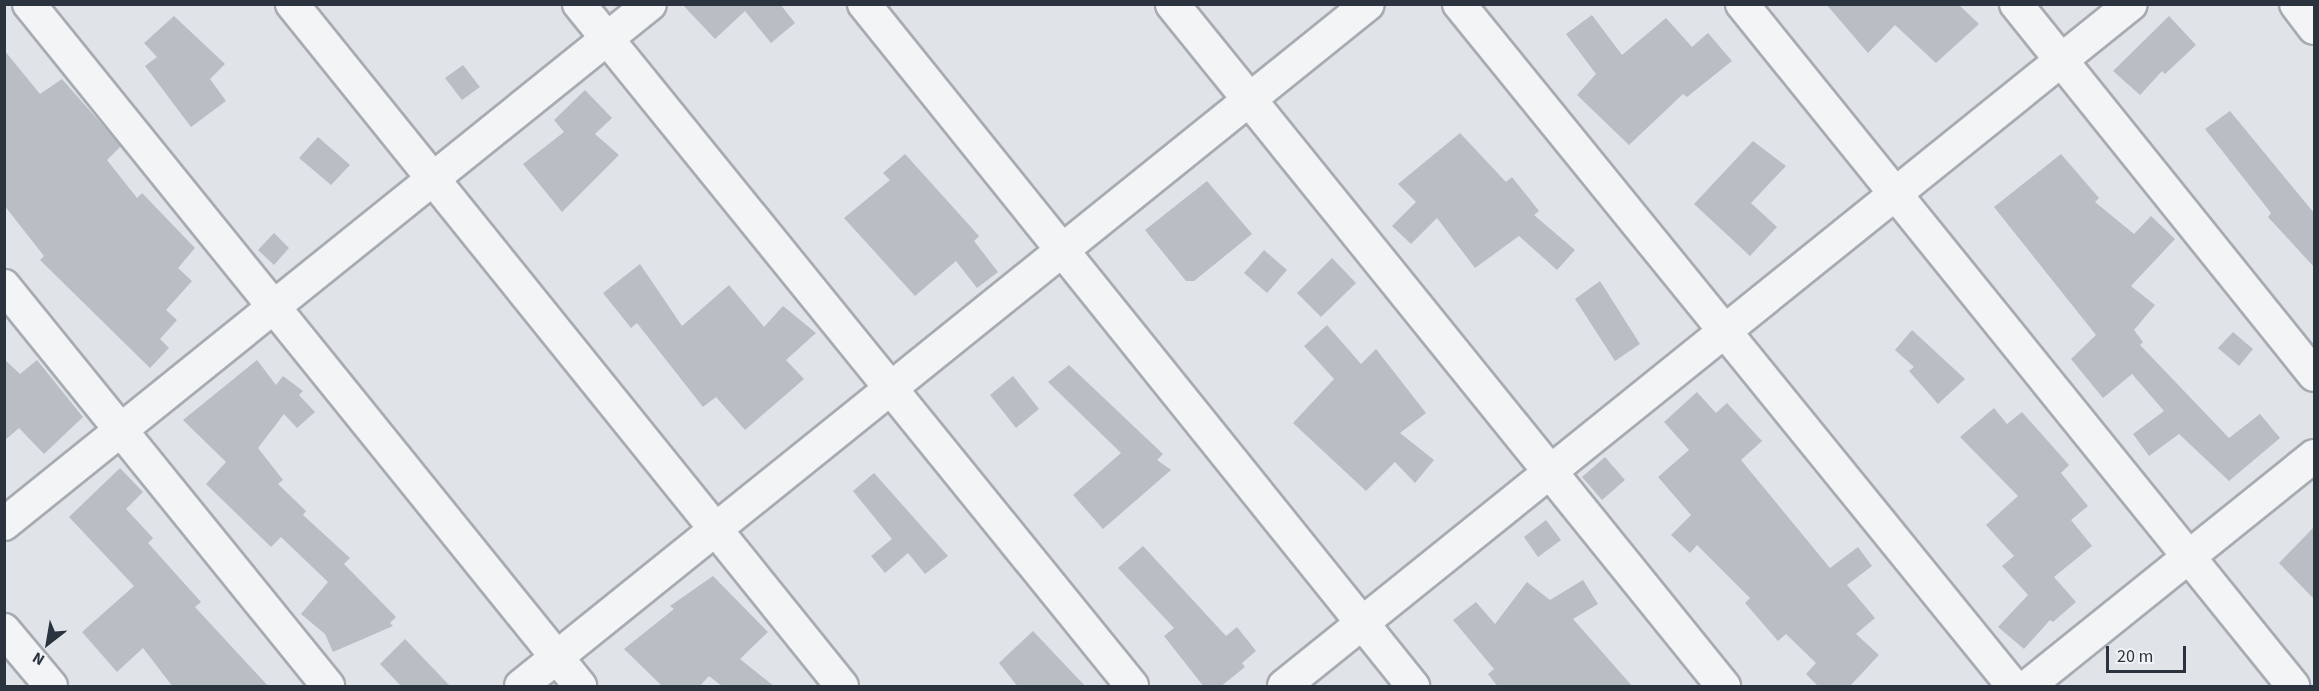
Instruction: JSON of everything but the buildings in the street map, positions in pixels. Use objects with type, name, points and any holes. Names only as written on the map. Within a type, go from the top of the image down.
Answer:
[{"type":"street","points":[[30,4],[580,687]]},
{"type":"street","points":[[292,4],[842,687]]},
{"type":"street","points":[[579,4],[1132,687]]},
{"type":"street","points":[[4,524],[650,4]]},
{"type":"street","points":[[864,4],[1413,687]]},
{"type":"street","points":[[1172,4],[1723,687]]},
{"type":"street","points":[[521,687],[1368,4]]},
{"type":"street","points":[[1459,4],[2013,687]]},
{"type":"street","points":[[1742,4],[2293,687]]},
{"type":"street","points":[[2016,4],[2314,375]]},
{"type":"street","points":[[1284,687],[2132,4]]},
{"type":"street","points":[[2295,4],[2314,28]]},
{"type":"street","points":[[4,286],[328,687]]},
{"type":"street","points":[[2028,687],[2314,456]]},
{"type":"street","points":[[4,630],[51,687]]}]
